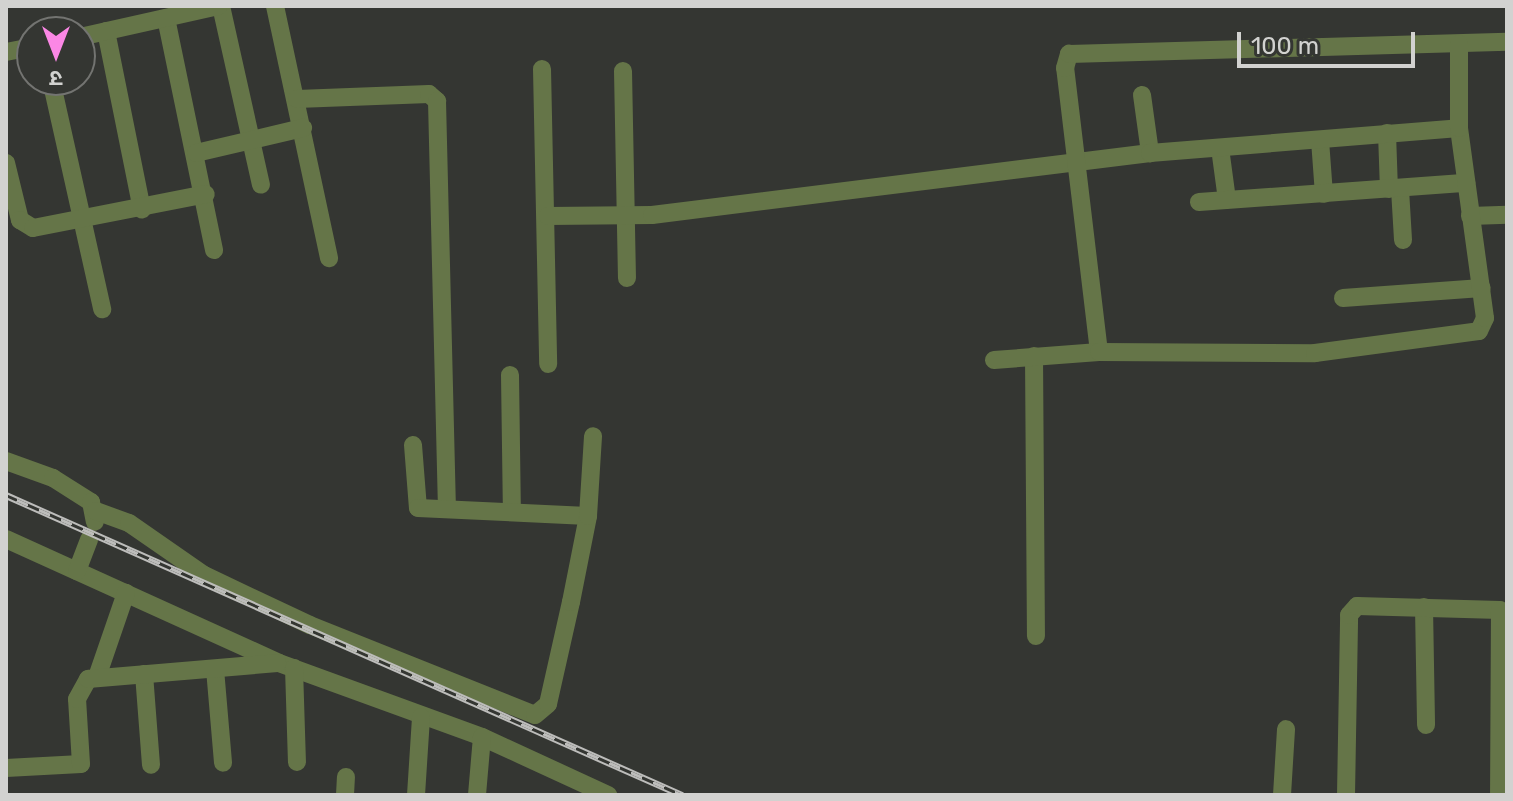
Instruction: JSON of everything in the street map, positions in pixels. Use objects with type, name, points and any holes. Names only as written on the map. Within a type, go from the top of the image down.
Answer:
[{"type":"street","points":[[96,33],[220,6],[261,185]]},
{"type":"street","points":[[275,6],[329,258]]},
{"type":"street","points":[[166,18],[206,194],[214,250]]},
{"type":"street","points":[[106,31],[142,209]]},
{"type":"street","points":[[1099,352],[1080,166],[1065,68],[1069,54],[1507,42]]},
{"type":"street","points":[[994,360],[1099,352],[1315,353],[1469,334],[1484,325],[1482,288],[1459,128],[1459,44]]},
{"type":"street","points":[[542,69],[548,216],[548,364]]},
{"type":"street","points":[[623,71],[627,278]]},
{"type":"street","points":[[297,99],[429,94],[437,101],[447,508]]},
{"type":"street","points":[[1142,95],[1150,153]]},
{"type":"street","points":[[54,96],[102,309]]},
{"type":"street","points":[[196,153],[303,128]]},
{"type":"street","points":[[548,216],[625,215],[1080,166],[1150,153],[1459,128]]},
{"type":"street","points":[[1387,133],[1403,240]]},
{"type":"street","points":[[1320,140],[1324,194]]},
{"type":"street","points":[[1220,148],[1227,200]]},
{"type":"street","points":[[6,163],[26,226],[142,209],[206,194]]},
{"type":"street","points":[[1199,202],[1466,183]]},
{"type":"street","points":[[1470,216],[1507,215]]},
{"type":"street","points":[[1343,298],[1482,288]]},
{"type":"street","points":[[1034,356],[1036,636]]},
{"type":"street","points":[[510,375],[512,512]]},
{"type":"street","points":[[93,524],[129,523],[204,575],[526,715],[542,713],[548,704],[588,516],[593,436]]},
{"type":"street","points":[[413,445],[415,506],[588,516]]},
{"type":"street","points":[[6,461],[53,478],[93,524]]},
{"type":"street","points":[[77,571],[93,524]]},
{"type":"street","points":[[6,539],[287,665],[482,737],[608,795]]},
{"type":"street","points":[[97,677],[126,593]]},
{"type":"street","points":[[1424,607],[1426,725]]},
{"type":"street","points":[[1346,795],[1352,609],[1424,607],[1496,608],[1502,614],[1499,795]]},
{"type":"street","points":[[6,768],[81,764],[78,690],[97,677],[287,665]]},
{"type":"street","points":[[287,665],[297,762]]},
{"type":"street","points":[[215,669],[223,763]]},
{"type":"street","points":[[144,674],[151,765]]},
{"type":"street","points":[[416,795],[421,717]]},
{"type":"street","points":[[1282,795],[1286,729]]},
{"type":"street","points":[[477,795],[482,737]]},
{"type":"railway","points":[[6,495],[682,795]]}]
